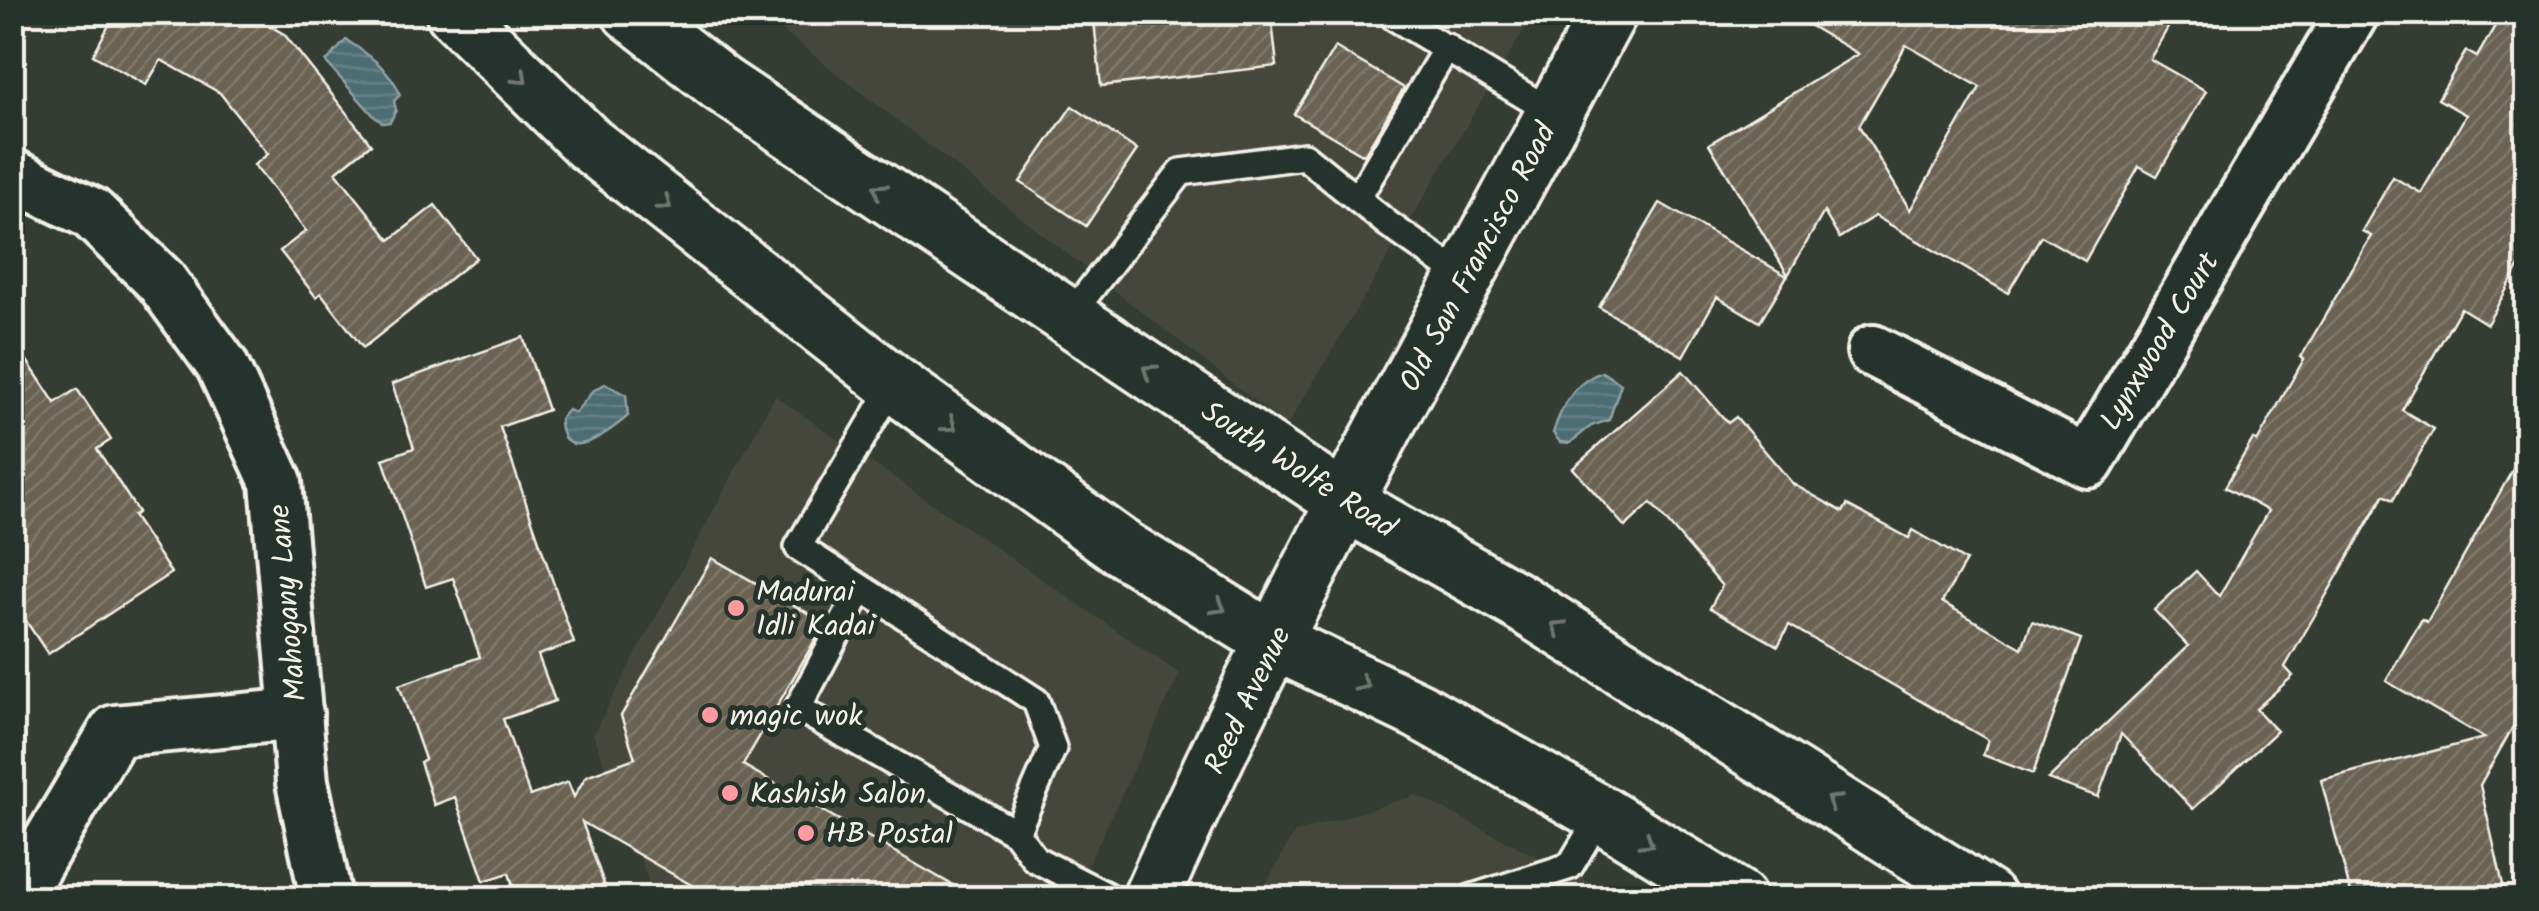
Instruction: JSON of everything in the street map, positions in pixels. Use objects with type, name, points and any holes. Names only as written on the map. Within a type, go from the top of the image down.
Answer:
[{"type":"main road","points":[[454,12],[589,144],[894,384],[1118,546],[1275,642],[1419,711],[1601,814],[1738,898]]},
{"type":"main road","name":"Old San Francisco Road","points":[[1346,503],[1610,12]]},
{"type":"main road","name":"South Wolfe Road","points":[[638,15],[721,84],[1346,503],[1519,602],[1986,898]]},
{"type":"main road","name":"Reed Avenue","points":[[1151,898],[1346,503]]},
{"type":"street","name":"Lynxwood Court","points":[[1873,351],[2088,462],[2353,12]]},
{"type":"street","name":"Mahogany Lane","points":[[12,175],[91,213],[161,282],[222,365],[276,482],[302,782],[326,898]]},
{"type":"street","points":[[16,898],[115,731],[297,714]]},
{"type":"lane","points":[[1394,17],[1555,114]]},
{"type":"lane","points":[[1358,199],[1448,47]]},
{"type":"lane","points":[[1068,317],[1182,172],[1304,156],[1466,278]]},
{"type":"lane","points":[[894,384],[798,547],[1036,701],[1053,748],[1016,833]]},
{"type":"lane","points":[[862,588],[798,708],[1016,833],[1035,858],[1111,898]]},
{"type":"lane","points":[[1471,898],[1551,887],[1570,866],[1601,814]]},
{"type":"shaded area","points":[[760,13],[1534,13],[1287,426]]},
{"type":"shaded area","points":[[775,396],[1180,674],[1072,898],[663,898],[653,893],[593,734]]},
{"type":"shaded area","points":[[1416,795],[1619,898],[1258,898],[1294,833]]},
{"type":"water","points":[[346,40],[378,64],[397,87],[400,95],[394,101],[396,110],[390,122],[383,123],[375,117],[326,62]]},
{"type":"water","points":[[1602,372],[1621,384],[1609,420],[1591,426],[1570,443],[1560,442],[1553,433],[1565,405],[1577,388]]},
{"type":"water","points":[[605,384],[626,395],[628,416],[587,442],[568,442],[562,434],[560,419],[568,410],[575,413],[593,391]]},
{"type":"building","points":[[116,12],[245,12],[284,34],[371,144],[336,172],[390,240],[435,205],[476,258],[363,348],[321,293],[316,297],[280,251],[306,231],[254,165],[268,154],[220,93],[161,60],[146,85],[93,55]]},
{"type":"building","points":[[1093,12],[1271,12],[1277,66],[1101,86]]},
{"type":"building","points":[[1787,12],[2177,12],[2150,59],[2206,91],[2157,176],[2139,166],[2085,261],[2041,236],[2008,293],[1875,216],[1839,238],[1824,212],[1788,275],[1709,144],[1858,54]],"holes":[[[1906,45],[1980,87],[1910,210],[1859,126]]]},
{"type":"building","points":[[2503,12],[2526,12],[2526,255],[2487,324],[2461,308],[2402,410],[2434,429],[2393,500],[2384,495],[2285,667],[2293,676],[2256,709],[2277,731],[2193,809],[2121,734],[2098,797],[2048,779],[2188,646],[2154,610],[2196,571],[2219,596],[2268,511],[2225,487],[2253,439],[2257,442],[2371,236],[2362,231],[2393,177],[2421,193],[2466,115],[2438,99],[2466,51],[2477,57]]},
{"type":"building","points":[[1335,47],[1404,88],[1364,155],[1294,114]]},
{"type":"building","points":[[1072,106],[1137,150],[1086,226],[1020,182]]},
{"type":"building","points":[[1660,203],[1787,276],[1760,322],[1717,297],[1683,356],[1599,307]]},
{"type":"building","points":[[523,337],[548,410],[500,427],[574,643],[538,655],[555,701],[503,719],[530,796],[568,782],[574,797],[586,776],[635,758],[621,716],[712,558],[825,623],[743,765],[975,898],[714,898],[582,822],[609,898],[517,898],[509,873],[484,881],[455,797],[434,805],[420,762],[425,759],[399,685],[480,657],[453,578],[426,587],[383,459],[414,448],[392,384]]},
{"type":"building","points":[[12,338],[55,403],[77,389],[111,440],[97,449],[138,512],[133,516],[171,573],[48,654],[12,600]]},
{"type":"building","points":[[1683,371],[1728,423],[1736,417],[1793,484],[1843,512],[1847,505],[1909,538],[1913,530],[1966,561],[1942,602],[2022,648],[2032,621],[2081,639],[2033,774],[1983,755],[1988,740],[1789,625],[1778,646],[1710,608],[1722,586],[1651,503],[1625,527],[1573,468]]},
{"type":"building","points":[[2526,446],[2526,704],[2480,785],[2506,898],[2352,898],[2321,780],[2484,738],[2386,681],[2422,619],[2427,622]]},
{"type":"place","name":"Madurai Idli Kadai","points":[[736,608]]},
{"type":"place","name":"magic wok","points":[[710,715]]},
{"type":"place","name":"Kashish Salon","points":[[730,793]]},
{"type":"place","name":"HB Postal","points":[[806,833]]}]
